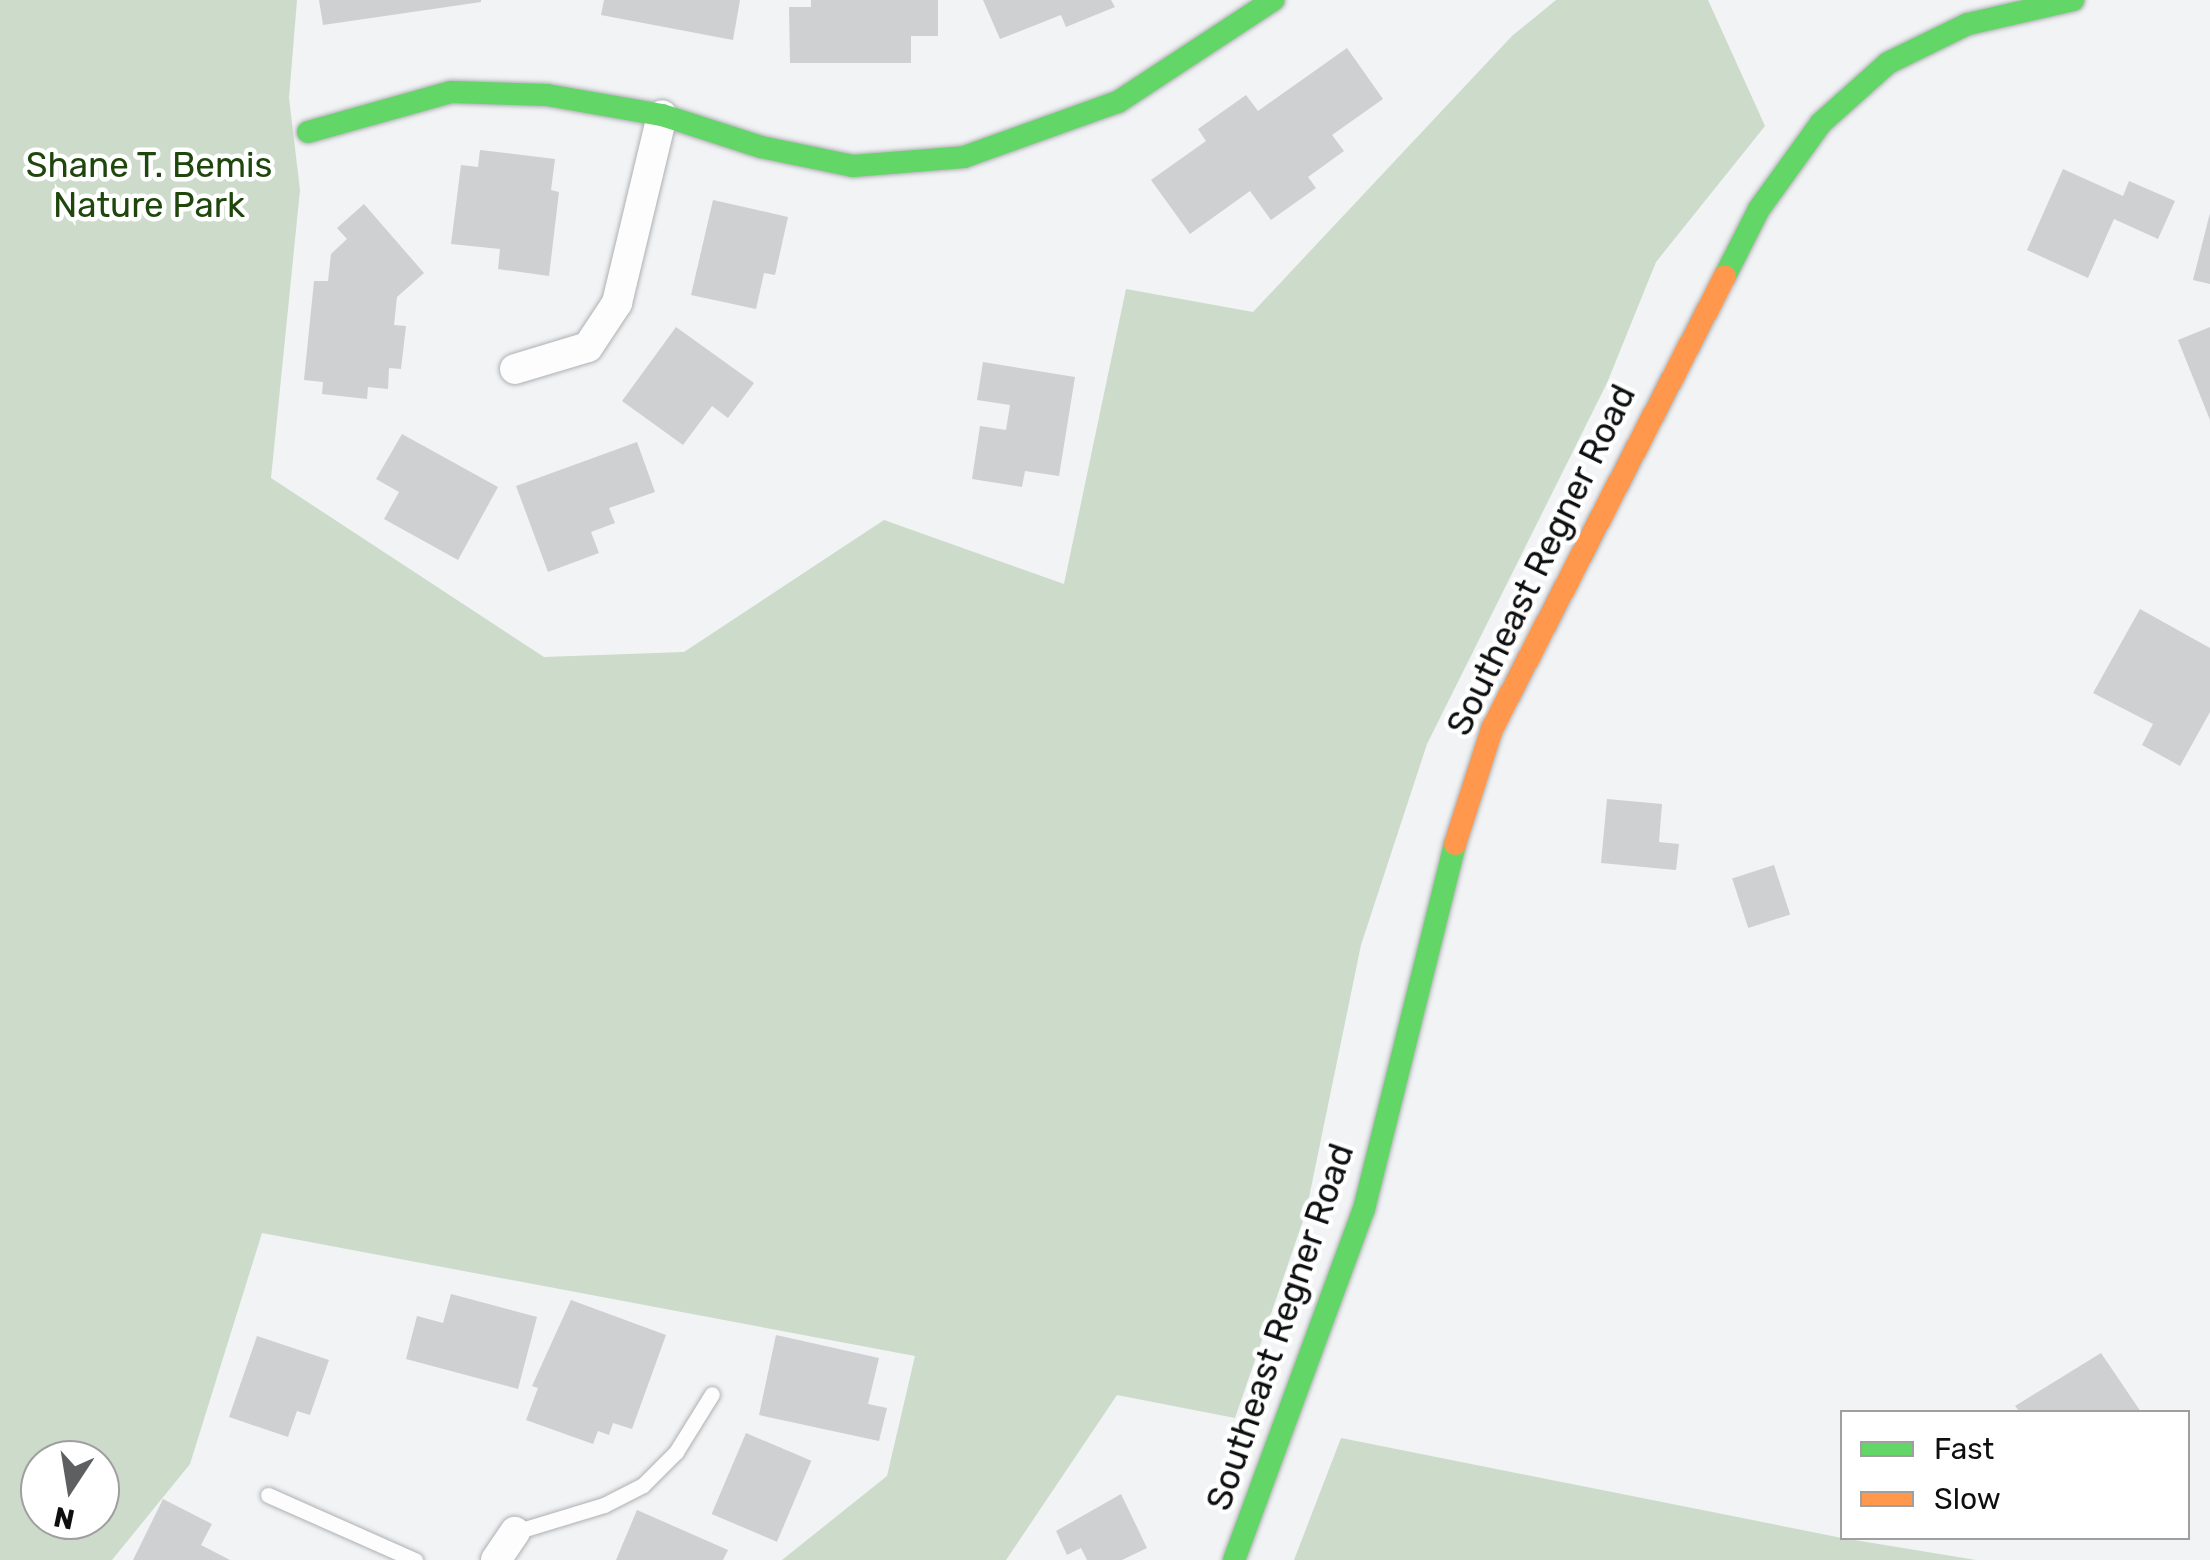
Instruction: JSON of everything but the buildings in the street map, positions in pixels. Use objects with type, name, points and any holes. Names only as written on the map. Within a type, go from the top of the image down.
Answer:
[{"type":"street","points":[[308,132],[452,92],[547,95],[662,115],[761,147],[853,166],[964,157],[1118,102],[1273,0]]},
{"type":"street","name":"Southeast Regner Road","points":[[1234,1560],[1364,1209],[1450,860],[1492,729],[1758,209],[1821,123],[1888,63],[1968,24],[2074,0]]},
{"type":"street","points":[[515,369],[588,346],[617,303],[662,115]]},
{"type":"street","points":[[496,1560],[515,1532]]},
{"type":"lane","points":[[515,1532],[604,1506],[642,1484],[676,1452],[712,1394]]},
{"type":"lane","points":[[268,1495],[415,1560]]},
{"type":"green space","name":"Shane T. Bemis Nature Park","points":[[0,0],[297,0],[289,98],[300,190],[271,478],[544,657],[684,652],[884,520],[1064,584],[1126,289],[1253,312],[1512,36],[1556,0],[1708,0],[1765,126],[1656,262],[1607,383],[1427,744],[1361,945],[1306,1212],[1235,1418],[1117,1395],[1006,1560],[782,1560],[887,1476],[915,1356],[262,1233],[190,1464],[112,1560],[0,1560]]},
{"type":"green space","points":[[1341,1438],[1840,1540],[1976,1560],[1294,1560]]},
{"type":"traffic: fast","points":[[308,132],[451,92],[547,95],[662,115],[761,147],[853,166],[964,157],[1118,102],[1273,0]]},
{"type":"traffic: fast","points":[[1725,276],[1759,209],[1821,123],[1888,63],[1968,24],[2073,0]]},
{"type":"traffic: fast","points":[[1234,1560],[1364,1209],[1455,844]]},
{"type":"traffic: slow","points":[[1455,844],[1492,729],[1725,276]]}]
